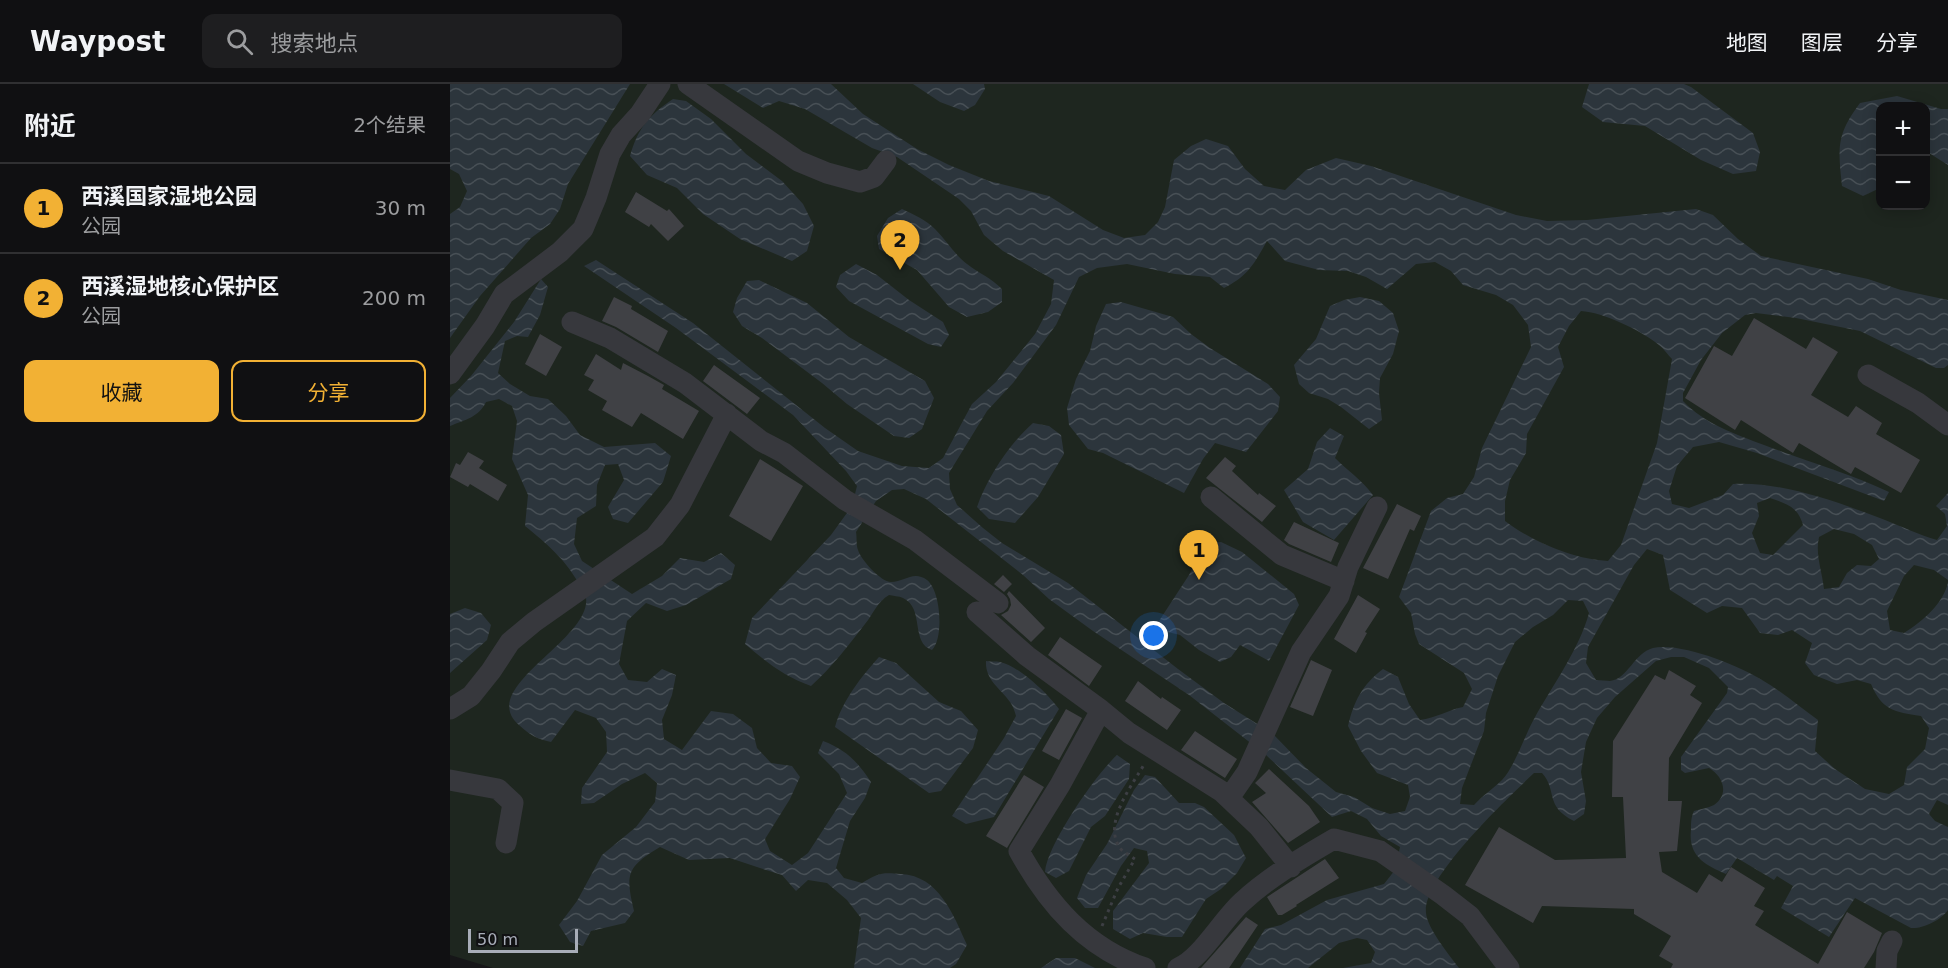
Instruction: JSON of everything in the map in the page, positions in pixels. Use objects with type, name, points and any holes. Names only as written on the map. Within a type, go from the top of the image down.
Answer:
[{"type":"street","points":[[450,374],[486,326],[504,294],[560,252],[583,229],[610,154],[621,135],[640,114],[660,84]]},
{"type":"street","points":[[688,84],[798,161],[827,173],[860,182],[874,177],[886,161]]},
{"type":"street","points":[[572,322],[610,339],[685,383],[760,441],[784,453],[845,501],[915,540],[998,603]]},
{"type":"street","points":[[1868,375],[1918,403],[1948,425]]},
{"type":"street","points":[[450,708],[471,696],[510,642],[543,615],[655,537],[680,505],[727,414]]},
{"type":"street","points":[[1210,497],[1282,555],[1344,581]]},
{"type":"street","points":[[1229,798],[1247,772],[1301,652],[1339,596],[1348,567],[1377,507]]},
{"type":"street","points":[[977,612],[1027,656],[1129,733],[1229,798],[1259,826],[1291,867]]},
{"type":"street","points":[[1101,710],[1019,851],[1036,882],[1074,928],[1106,949],[1145,968]]},
{"type":"street","points":[[450,780],[498,789],[513,804],[506,843]]},
{"type":"street","points":[[1178,968],[1189,964],[1226,918],[1243,901],[1334,839],[1380,851],[1443,895],[1470,916],[1509,968]]},
{"type":"street","points":[[1886,968],[1887,951],[1893,940]]},
{"type":"path","points":[[1094,941],[1118,888],[1135,859],[1121,849],[1116,840],[1115,814],[1154,748]]},
{"type":"shaded area","points":[[450,84],[1948,84],[1948,968],[493,968],[450,955]]},
{"type":"water","points":[[450,84],[630,84],[568,184],[560,209],[550,224],[531,238],[480,296],[450,338],[450,214],[460,207],[467,191],[459,174],[450,169]]},
{"type":"water","points":[[724,84],[831,84],[863,114],[917,149],[989,181],[1049,196],[1103,230],[1124,238],[1145,235],[1158,222],[1165,207],[1174,160],[1191,146],[1206,139],[1228,146],[1245,169],[1264,186],[1285,190],[1306,170],[1336,158],[1371,166],[1516,215],[1547,221],[1587,220],[1696,209],[1713,215],[1738,239],[1761,256],[1868,279],[1901,290],[1948,300],[1948,365],[1944,368],[1936,368],[1860,331],[1796,318],[1756,313],[1745,315],[1722,333],[1701,360],[1683,393],[1683,401],[1701,416],[1721,428],[1874,485],[1889,492],[1884,501],[1757,453],[1719,442],[1693,447],[1677,466],[1669,491],[1672,504],[1689,508],[1723,495],[1733,484],[1771,486],[1830,500],[1937,540],[1947,526],[1945,514],[1936,506],[1948,493],[1948,580],[1934,570],[1914,565],[1904,576],[1887,611],[1890,630],[1904,633],[1931,611],[1942,597],[1948,582],[1948,805],[1937,800],[1929,814],[1935,821],[1948,827],[1948,910],[1931,923],[1911,928],[1855,898],[1829,937],[1781,908],[1793,886],[1777,876],[1774,880],[1737,858],[1726,874],[1699,858],[1692,847],[1692,816],[1694,811],[1712,806],[1719,801],[1723,785],[1714,771],[1709,768],[1685,773],[1681,770],[1681,757],[1727,693],[1728,687],[1709,668],[1684,657],[1671,657],[1656,661],[1615,697],[1597,718],[1586,742],[1581,772],[1586,801],[1584,814],[1574,821],[1565,815],[1555,804],[1550,786],[1542,773],[1534,773],[1469,839],[1438,880],[1428,898],[1427,919],[1459,968],[1343,968],[1371,963],[1375,952],[1367,940],[1357,938],[1339,943],[1308,968],[1240,968],[1265,929],[1281,925],[1327,900],[1384,884],[1395,870],[1400,847],[1381,836],[1367,819],[1351,811],[1332,817],[1266,755],[1189,695],[1049,599],[1023,575],[926,499],[904,489],[892,490],[876,501],[856,532],[857,546],[867,565],[887,581],[896,582],[917,576],[927,580],[932,586],[938,604],[939,625],[936,644],[932,650],[921,640],[914,609],[910,603],[901,597],[889,595],[879,604],[840,656],[811,686],[776,668],[745,644],[752,618],[831,535],[852,506],[857,486],[846,471],[793,415],[676,328],[584,266],[596,260],[693,323],[825,428],[858,451],[902,466],[929,468],[943,458],[972,404],[996,382],[1035,334],[1051,304],[1054,280],[1003,251],[984,235],[971,211],[959,199],[897,157],[872,148],[805,109],[779,101],[763,108]],"holes":[[[1267,241],[1285,261],[1319,270],[1348,271],[1366,277],[1387,289],[1416,264],[1435,262],[1451,271],[1463,285],[1496,295],[1513,305],[1528,325],[1531,347],[1482,448],[1474,477],[1463,494],[1447,498],[1431,511],[1399,597],[1411,613],[1419,644],[1464,673],[1472,689],[1463,707],[1420,720],[1409,704],[1398,677],[1383,669],[1360,694],[1348,726],[1361,751],[1377,773],[1408,785],[1410,797],[1405,811],[1390,814],[1372,808],[1354,797],[1336,792],[1306,768],[1273,734],[1224,703],[1068,583],[1002,543],[957,505],[950,489],[949,473],[987,411],[1013,383],[1056,325],[1079,277],[1097,268],[1127,264],[1175,274],[1210,277],[1224,288],[1245,274]],[[1581,311],[1600,315],[1643,334],[1659,345],[1672,359],[1657,443],[1621,545],[1608,561],[1582,557],[1554,548],[1527,536],[1505,521],[1505,501],[1510,480],[1526,453],[1527,434],[1564,367],[1558,347],[1569,326]],[[1770,498],[1787,504],[1795,510],[1803,525],[1773,555],[1760,553],[1752,533],[1759,516],[1757,503]],[[1834,529],[1854,534],[1872,545],[1879,559],[1871,566],[1857,565],[1847,573],[1839,587],[1824,589],[1818,556],[1819,537]],[[1647,549],[1663,555],[1670,590],[1707,613],[1722,606],[1742,608],[1760,633],[1778,635],[1792,630],[1812,643],[1805,663],[1814,675],[1837,684],[1857,680],[1871,684],[1875,693],[1890,708],[1921,716],[1929,728],[1925,749],[1907,767],[1904,785],[1889,794],[1865,789],[1835,769],[1815,751],[1818,720],[1752,674],[1709,656],[1664,647],[1646,651],[1622,676],[1616,679],[1596,680],[1586,663],[1588,647],[1634,565]],[[1568,600],[1583,601],[1589,613],[1579,641],[1534,719],[1506,775],[1474,805],[1460,804],[1462,788],[1484,731],[1486,713],[1498,676],[1515,642],[1533,627],[1553,615]]]},
{"type":"water","points":[[913,84],[984,84],[985,89],[975,105],[964,111],[940,102]]},
{"type":"water","points":[[1589,84],[1684,84],[1691,87],[1753,133],[1760,152],[1756,171],[1733,174],[1701,160],[1645,126],[1603,122],[1582,107]]},
{"type":"water","points":[[1897,96],[1917,102],[1876,102],[1876,190],[1863,196],[1842,186],[1840,162],[1840,142],[1846,124],[1860,103]]},
{"type":"water","points":[[673,99],[686,101],[711,119],[746,154],[782,181],[803,204],[814,226],[807,251],[792,261],[740,239],[703,214],[677,188],[647,175],[630,156],[646,123]]},
{"type":"water","points":[[1930,106],[1948,109],[1948,165],[1930,154]]},
{"type":"water","points":[[902,209],[931,226],[962,260],[998,285],[1002,289],[1002,302],[988,312],[967,317],[949,307],[917,270],[879,249],[877,236],[888,218]]},
{"type":"water","points":[[856,264],[877,275],[909,300],[943,322],[949,335],[941,347],[928,344],[849,301],[836,287],[840,275]]},
{"type":"water","points":[[541,279],[548,287],[540,315],[528,337],[517,336],[505,341],[498,373],[510,384],[530,396],[548,399],[566,416],[580,435],[604,447],[655,443],[671,456],[663,482],[628,523],[613,519],[608,507],[624,480],[618,464],[605,465],[597,485],[596,506],[577,518],[574,544],[582,561],[632,594],[662,576],[680,558],[704,562],[721,553],[735,565],[731,579],[686,605],[667,611],[646,603],[627,621],[619,664],[628,680],[647,682],[662,669],[676,675],[672,695],[662,720],[664,739],[682,750],[711,711],[733,714],[752,728],[757,748],[771,763],[792,766],[800,777],[790,799],[765,839],[770,851],[792,865],[808,853],[847,793],[839,774],[818,753],[823,741],[850,757],[871,782],[865,798],[850,821],[836,868],[844,878],[862,883],[880,874],[895,873],[914,876],[935,889],[950,909],[967,945],[956,964],[950,968],[854,968],[861,918],[847,900],[827,883],[808,880],[796,891],[782,875],[730,858],[689,860],[660,847],[641,860],[631,872],[630,888],[634,911],[625,923],[591,931],[583,946],[570,942],[559,925],[577,901],[602,855],[636,827],[655,802],[657,783],[645,773],[622,784],[594,803],[581,804],[582,788],[607,752],[606,732],[596,718],[575,710],[551,742],[538,738],[519,725],[510,710],[512,694],[524,678],[575,627],[585,610],[585,593],[560,558],[525,526],[528,495],[512,459],[517,421],[512,406],[499,399],[486,402],[475,415],[450,426],[450,398],[471,376],[514,322]]},
{"type":"water","points":[[759,280],[807,303],[849,337],[925,381],[934,398],[922,429],[909,438],[894,436],[847,404],[762,338],[742,326],[733,312],[737,298],[747,281]]},
{"type":"water","points":[[1360,297],[1379,301],[1393,313],[1399,331],[1393,354],[1380,378],[1382,420],[1369,429],[1328,399],[1309,393],[1299,384],[1294,365],[1316,339],[1330,306]]},
{"type":"water","points":[[1121,302],[1173,317],[1210,348],[1268,384],[1280,397],[1278,411],[1246,452],[1215,443],[1184,493],[1103,453],[1088,449],[1069,425],[1067,408],[1076,379],[1090,351],[1096,326],[1106,304]]},
{"type":"water","points":[[1033,423],[1049,426],[1061,435],[1064,454],[1038,497],[1015,523],[989,519],[977,507],[981,496],[1008,451]]},
{"type":"water","points":[[1330,428],[1344,436],[1335,458],[1373,495],[1334,540],[1303,522],[1284,490],[1308,469],[1317,442]]},
{"type":"water","points":[[1221,542],[1242,552],[1294,594],[1299,605],[1269,661],[1240,645],[1231,657],[1220,662],[1199,650],[1180,635],[1164,631],[1159,621],[1189,575],[1205,544]]},
{"type":"water","points":[[465,608],[481,613],[491,625],[487,640],[450,673],[450,614]]},
{"type":"water","points":[[879,657],[896,663],[939,702],[961,711],[978,730],[973,748],[941,791],[929,793],[835,727],[842,708],[853,690]]},
{"type":"water","points":[[986,661],[1000,662],[1016,669],[1041,689],[1059,709],[994,817],[966,824],[952,816],[1016,716],[1010,702],[991,679],[986,668]]},
{"type":"water","points":[[1117,755],[1130,764],[1129,779],[1105,816],[1091,827],[1069,871],[1056,878],[1045,872],[1054,845],[1074,810]]},
{"type":"water","points":[[1145,775],[1155,777],[1179,803],[1195,803],[1204,807],[1234,835],[1246,858],[1237,873],[1221,889],[1206,899],[1182,937],[1143,933],[1130,939],[1113,929],[1113,911],[1149,863],[1147,851],[1134,848],[1121,866],[1098,908],[1085,908],[1077,898],[1086,875],[1107,844],[1134,790]]},
{"type":"water","points":[[1056,958],[1075,958],[1095,968],[1041,968]]},
{"type":"building","points":[[636,192],[667,211],[669,209],[684,226],[668,241],[651,224],[649,227],[625,212]]},
{"type":"building","points":[[614,297],[632,306],[631,309],[668,331],[658,352],[602,321]]},
{"type":"building","points":[[1754,318],[1806,349],[1813,337],[1838,352],[1811,395],[1848,417],[1856,406],[1882,423],[1876,434],[1920,460],[1901,493],[1855,467],[1851,474],[1799,443],[1793,453],[1741,420],[1735,430],[1685,398],[1714,346],[1732,356]]},
{"type":"building","points":[[540,334],[562,347],[546,376],[525,364]]},
{"type":"building","points":[[596,354],[621,370],[623,363],[648,376],[664,385],[662,389],[699,411],[683,439],[641,413],[632,427],[602,410],[607,401],[588,390],[594,380],[584,375]]},
{"type":"building","points":[[714,365],[760,398],[747,414],[703,381]]},
{"type":"building","points":[[468,452],[484,461],[479,468],[507,485],[498,501],[470,484],[468,487],[450,477],[456,463],[460,465]]},
{"type":"building","points":[[1225,457],[1236,466],[1232,471],[1258,495],[1259,493],[1276,506],[1262,522],[1206,478]]},
{"type":"building","points":[[760,459],[803,486],[771,541],[729,516]]},
{"type":"building","points":[[1397,504],[1421,516],[1414,531],[1410,529],[1388,579],[1363,568]]},
{"type":"building","points":[[1294,522],[1339,543],[1331,562],[1284,540]]},
{"type":"building","points":[[1003,575],[1012,584],[1004,592],[994,584]]},
{"type":"building","points":[[1009,591],[1045,628],[1031,642],[1001,615],[1008,611],[1011,605],[1007,594]]},
{"type":"building","points":[[1358,595],[1380,609],[1365,632],[1367,633],[1356,653],[1334,639]]},
{"type":"building","points":[[1060,637],[1102,666],[1089,686],[1048,655]]},
{"type":"building","points":[[1311,660],[1332,670],[1313,716],[1290,707]]},
{"type":"building","points":[[1669,670],[1696,686],[1690,695],[1702,703],[1669,758],[1668,801],[1682,801],[1677,851],[1659,852],[1662,872],[1697,893],[1709,874],[1722,882],[1731,867],[1765,888],[1754,906],[1764,911],[1755,925],[1818,964],[1847,912],[1882,933],[1864,968],[1671,968],[1673,964],[1659,956],[1671,936],[1634,914],[1634,909],[1542,906],[1533,923],[1465,885],[1499,827],[1555,860],[1626,858],[1623,797],[1612,797],[1613,741],[1655,675],[1665,680]]},
{"type":"building","points":[[1138,681],[1161,699],[1162,697],[1181,710],[1167,730],[1125,701]]},
{"type":"building","points":[[1066,709],[1082,718],[1059,760],[1042,751]]},
{"type":"building","points":[[1195,731],[1237,759],[1225,778],[1181,750]]},
{"type":"building","points":[[1269,769],[1309,806],[1320,822],[1288,843],[1252,802],[1266,793],[1255,783]]},
{"type":"building","points":[[1024,775],[1044,787],[1007,848],[986,836]]},
{"type":"building","points":[[1325,859],[1339,878],[1297,906],[1278,915],[1267,897]]},
{"type":"building","points":[[1246,917],[1258,925],[1229,968],[1201,968]]},
{"type":"place","name":"西溪湿地核心保护区","points":[[900,270]]},
{"type":"place","name":"西溪国家湿地公园","points":[[1199,580]]}]
